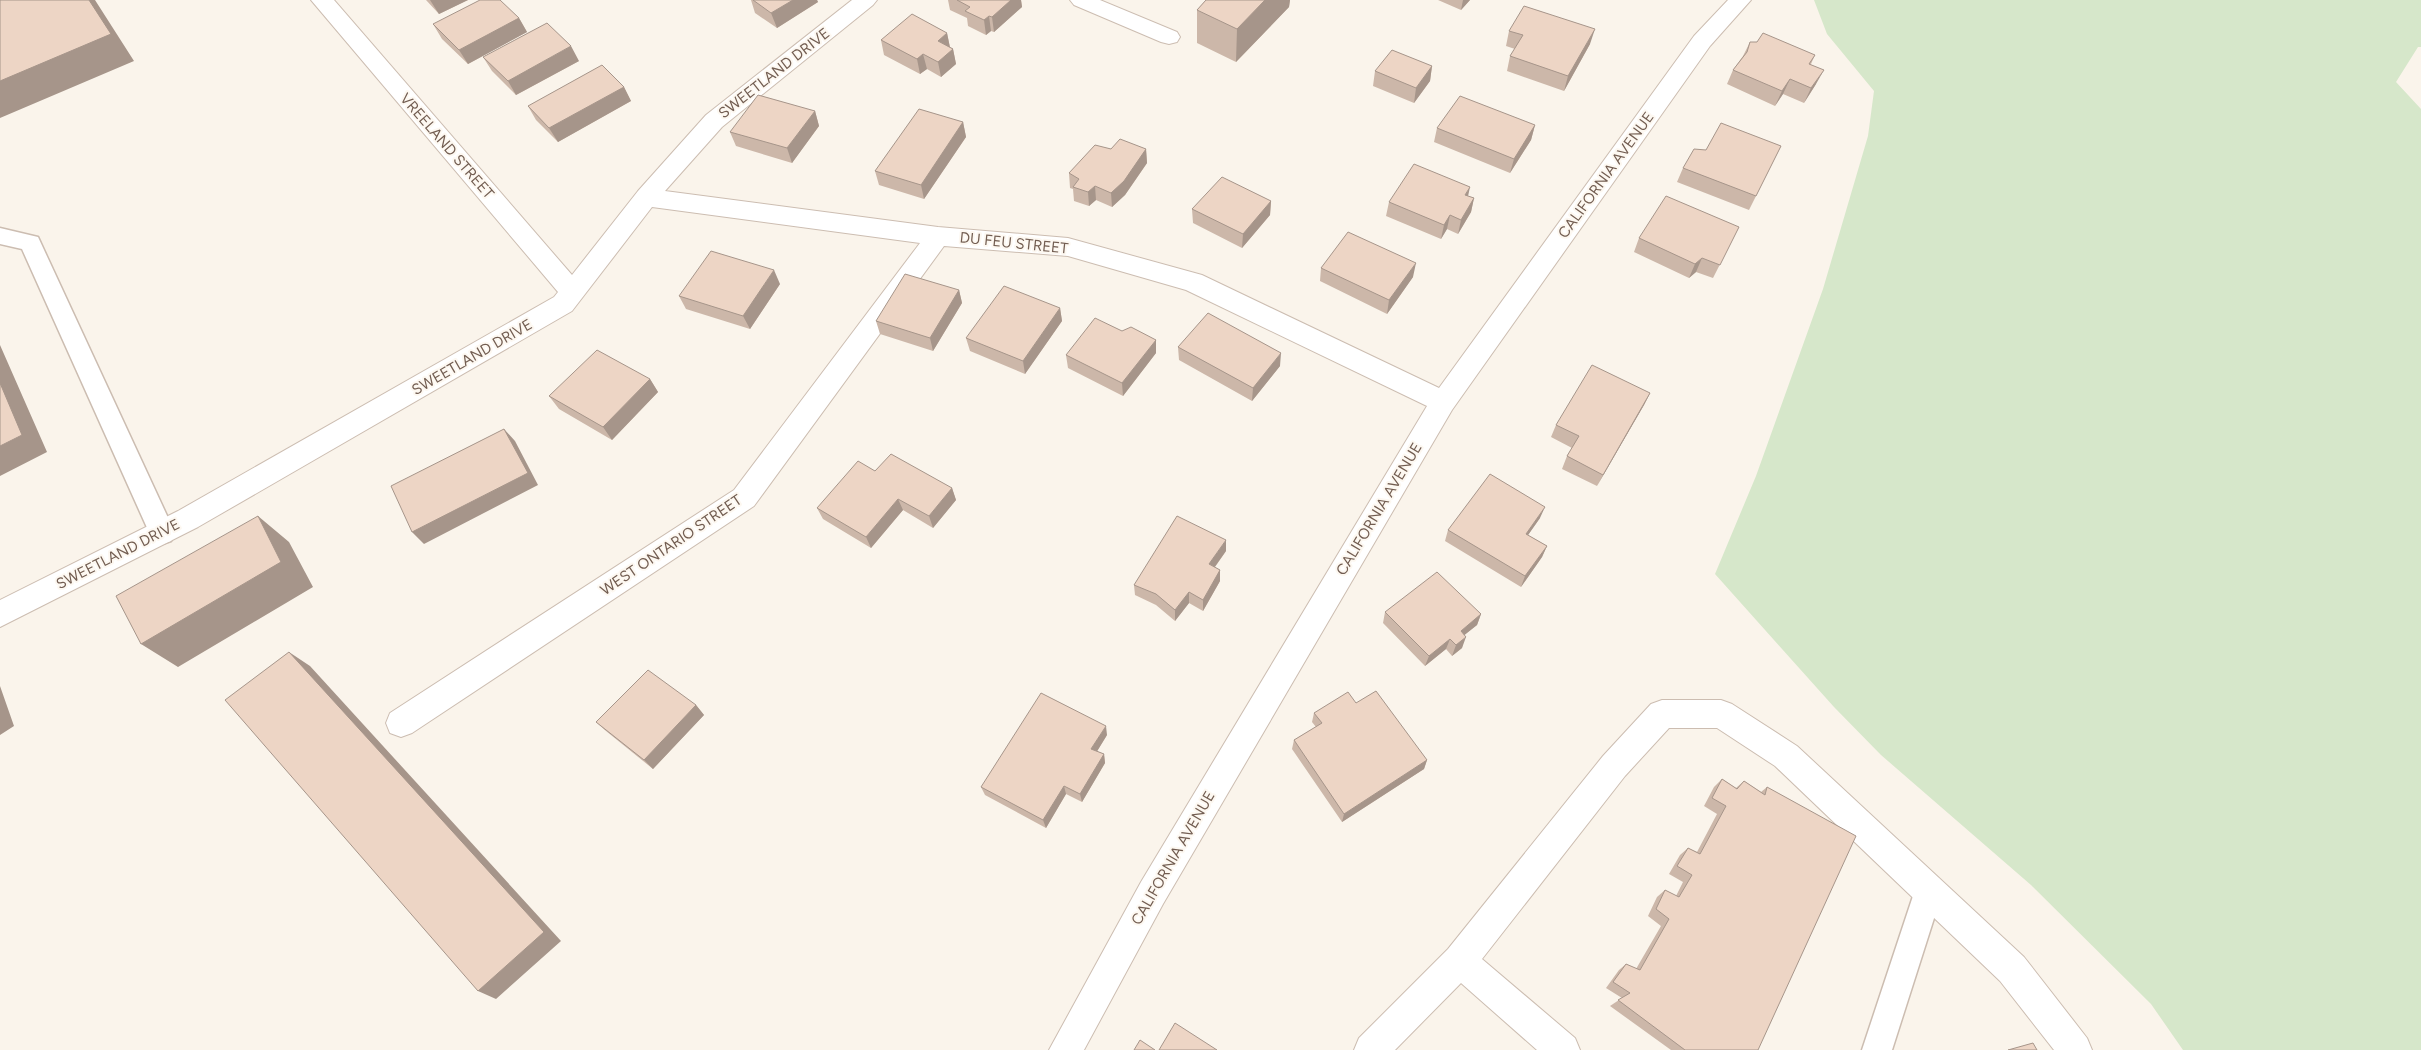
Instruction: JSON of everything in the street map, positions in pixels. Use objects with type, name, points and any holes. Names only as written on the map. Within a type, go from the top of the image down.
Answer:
[{"type":"street","name":"VREELAND STREET","points":[[322,0],[572,292]]},
{"type":"street","name":"SWEETLAND DRIVE","points":[[0,614],[162,533],[563,304],[646,197],[714,121],[866,0]]},
{"type":"street","points":[[1081,0],[1169,36]]},
{"type":"street","name":"CALIFORNIA AVENUE","points":[[1066,1050],[1152,893],[1443,402],[1702,42],[1740,0]]},
{"type":"street","name":"DU FEU STREET","points":[[646,197],[938,236],[1068,247],[1192,282],[1443,402]]},
{"type":"street","name":"WEST ONTARIO STREET","points":[[401,723],[744,498],[938,236]]},
{"type":"street","points":[[1371,1050],[1460,962],[1614,766],[1662,714],[1722,714],[1786,756],[2012,968],[2074,1050]]},
{"type":"street","points":[[1460,962],[1563,1050]]},
{"type":"lane","points":[[0,236],[30,243],[162,533]]},
{"type":"lane","points":[[1877,1050],[1929,890]]},
{"type":"green space","points":[[1814,0],[2421,0],[2421,47],[2418,47],[2396,82],[2421,109],[2421,1050],[2183,1050],[2151,1004],[2031,885],[1881,755],[1834,707],[1715,574],[1756,476],[1823,289],[1868,136],[1874,91],[1827,34]]},
{"type":"building","points":[[0,0],[89,0],[111,34],[0,81]]},
{"type":"building","points":[[480,0],[500,0],[519,18],[459,50],[433,24]]},
{"type":"building","points":[[753,0],[793,0],[771,13]]},
{"type":"building","points":[[957,0],[1011,0],[992,17],[989,16],[984,20],[965,11],[970,7]]},
{"type":"building","points":[[1206,0],[1265,0],[1237,29],[1197,10]]},
{"type":"building","points":[[1524,6],[1595,29],[1568,76],[1510,56],[1523,35],[1509,31]]},
{"type":"building","points":[[912,14],[947,33],[938,41],[953,49],[938,62],[923,54],[917,59],[881,40]]},
{"type":"building","points":[[547,23],[571,46],[508,81],[483,57]]},
{"type":"building","points":[[1763,33],[1815,55],[1809,64],[1824,70],[1811,88],[1790,79],[1782,91],[1733,70],[1747,52],[1750,42],[1757,42]]},
{"type":"building","points":[[1392,50],[1432,66],[1416,88],[1375,71]]},
{"type":"building","points":[[602,65],[624,87],[549,128],[528,106]]},
{"type":"building","points":[[758,95],[815,111],[787,148],[730,132]]},
{"type":"building","points":[[1460,96],[1535,125],[1514,159],[1437,128]]},
{"type":"building","points":[[919,109],[963,122],[921,185],[875,171]]},
{"type":"building","points":[[1721,123],[1781,146],[1756,196],[1683,168],[1694,149],[1706,150]]},
{"type":"building","points":[[1120,139],[1146,149],[1124,181],[1111,193],[1095,186],[1088,192],[1073,187],[1079,179],[1069,173],[1095,145],[1111,149]]},
{"type":"building","points":[[1414,164],[1470,187],[1465,195],[1474,198],[1461,220],[1450,215],[1444,225],[1389,202]]},
{"type":"building","points":[[1222,177],[1271,201],[1243,234],[1192,209]]},
{"type":"building","points":[[1666,196],[1739,227],[1720,265],[1702,258],[1695,264],[1639,238]]},
{"type":"building","points":[[1348,232],[1416,263],[1389,300],[1321,268]]},
{"type":"building","points":[[711,251],[774,270],[743,316],[679,296]]},
{"type":"building","points":[[905,274],[959,290],[930,338],[876,321]]},
{"type":"building","points":[[1004,286],[1060,308],[1023,361],[966,338]]},
{"type":"building","points":[[1208,313],[1281,353],[1253,388],[1178,347]]},
{"type":"building","points":[[1095,318],[1122,331],[1131,327],[1156,340],[1122,383],[1066,355]]},
{"type":"building","points":[[597,350],[650,379],[603,427],[549,396]]},
{"type":"building","points":[[1592,365],[1650,393],[1603,475],[1567,456],[1579,436],[1556,425]]},
{"type":"building","points":[[0,383],[22,435],[0,446]]},
{"type":"building","points":[[504,429],[528,473],[412,532],[391,486]]},
{"type":"building","points":[[891,454],[952,488],[929,516],[898,499],[866,537],[817,508],[858,461],[875,471]]},
{"type":"building","points":[[1490,474],[1545,507],[1526,534],[1547,546],[1525,576],[1448,530]]},
{"type":"building","points":[[258,516],[281,562],[141,644],[116,596]]},
{"type":"building","points":[[1177,516],[1226,540],[1209,564],[1220,570],[1203,600],[1189,592],[1175,610],[1156,594],[1134,585]]},
{"type":"building","points":[[1437,572],[1481,614],[1461,631],[1466,637],[1456,645],[1450,639],[1429,656],[1385,612]]},
{"type":"building","points":[[289,652],[544,932],[478,991],[225,700]]},
{"type":"building","points":[[648,670],[696,705],[644,760],[596,722]]},
{"type":"building","points":[[1376,691],[1427,760],[1344,814],[1294,740],[1322,723],[1314,713],[1348,692],[1356,703]]},
{"type":"building","points":[[1041,693],[1106,726],[1091,749],[1104,754],[1080,794],[1064,786],[1043,820],[981,787]]},
{"type":"building","points":[[1722,779],[1737,789],[1744,781],[1765,795],[1767,787],[1856,836],[1758,1050],[1685,1050],[1618,1000],[1630,993],[1613,982],[1626,964],[1640,970],[1669,919],[1656,909],[1665,890],[1679,897],[1692,875],[1677,866],[1688,848],[1700,854],[1726,806],[1712,798]]},
{"type":"building","points":[[1175,1023],[1217,1050],[1159,1050]]},
{"type":"building","points":[[1140,1040],[1155,1050],[1134,1050]]},
{"type":"building","points":[[2033,1043],[2037,1050],[2008,1050]]}]
